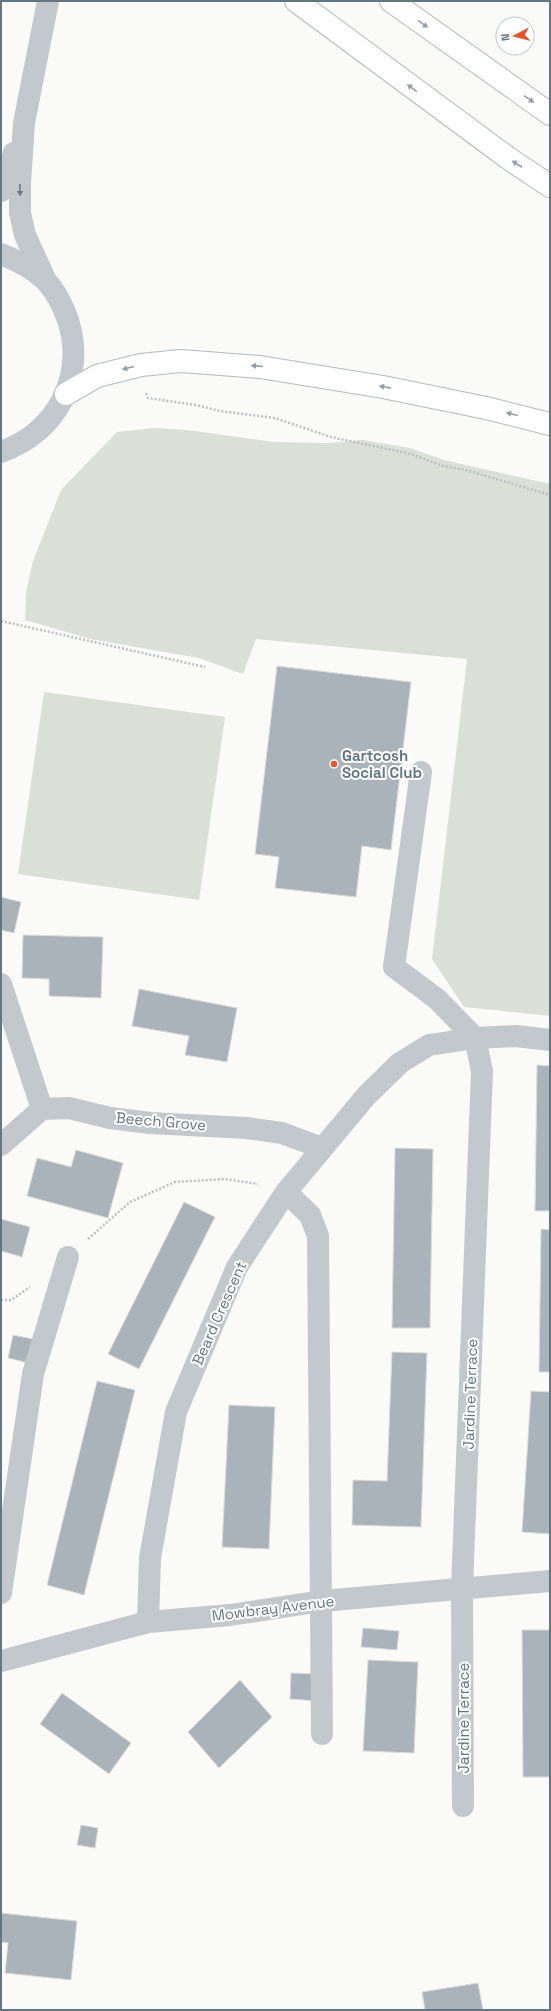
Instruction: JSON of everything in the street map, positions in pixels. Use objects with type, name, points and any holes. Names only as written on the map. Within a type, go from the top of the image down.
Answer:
[{"type":"highway","points":[[296,1],[508,158],[550,186]]},
{"type":"highway","points":[[391,1],[550,114]]},
{"type":"highway","points":[[66,394],[97,376],[134,367],[181,361],[260,367],[383,386],[486,408],[550,424]]},
{"type":"street","points":[[1,465],[8,450],[40,430],[53,416],[66,394],[74,365],[73,334],[63,306],[46,281],[25,235],[20,213],[20,183],[24,123],[48,1]]},
{"type":"street","points":[[1,191],[24,123]]},
{"type":"street","points":[[1,254],[22,262],[46,281]]},
{"type":"street","points":[[421,772],[394,967],[437,999],[475,1038]]},
{"type":"street","points":[[1,984],[42,1109],[5,1142]]},
{"type":"street","name":"Beard Crescent","points":[[148,1622],[150,1558],[176,1412],[237,1267],[286,1192],[368,1095],[400,1063],[429,1045],[475,1038],[516,1036],[550,1040]]},
{"type":"street","name":"Jardine Terrace","points":[[463,1806],[462,1588],[482,1071],[475,1038]]},
{"type":"street","name":"Beech Grove","points":[[42,1109],[69,1108],[110,1118],[150,1123],[247,1128],[282,1133],[322,1148]]},
{"type":"street","points":[[286,1192],[310,1216],[318,1236],[322,1734]]},
{"type":"street","points":[[1,1593],[33,1374],[68,1257]]},
{"type":"street","name":"Mowbray Avenue","points":[[1,1661],[148,1622],[230,1615],[322,1601],[550,1581]]},
{"type":"path","points":[[134,367],[148,398],[196,405],[220,411],[275,418],[331,437],[411,454],[443,466],[466,470],[550,496]]},
{"type":"path","points":[[1,620],[205,667]]},
{"type":"path","points":[[68,1257],[130,1202],[175,1182],[225,1179],[258,1184],[286,1192]]},
{"type":"path","points":[[1,1300],[11,1300],[34,1284]]},
{"type":"shaded area","points":[[154,428],[187,430],[274,442],[328,443],[363,440],[410,448],[444,460],[550,484],[550,1016],[464,1007],[432,959],[467,659],[256,639],[243,674],[199,658],[90,639],[25,620],[26,592],[33,561],[61,490],[117,432]]},
{"type":"shaded area","points":[[44,692],[225,717],[199,900],[18,874]]},
{"type":"building","name":"Gartcosh Social Club","points":[[277,666],[411,682],[391,850],[362,846],[356,897],[275,888],[279,857],[255,854]]},
{"type":"building","points":[[1,897],[21,902],[14,933],[1,930]]},
{"type":"building","points":[[23,935],[103,937],[101,998],[49,996],[49,979],[22,978]]},
{"type":"building","points":[[139,989],[237,1008],[227,1062],[185,1055],[189,1036],[132,1026]]},
{"type":"building","points":[[537,1065],[550,1066],[550,1211],[535,1211]]},
{"type":"building","points":[[395,1148],[433,1149],[430,1328],[392,1328]]},
{"type":"building","points":[[76,1150],[123,1163],[108,1218],[27,1196],[37,1158],[71,1167]]},
{"type":"building","points":[[184,1202],[215,1217],[139,1369],[108,1354]]},
{"type":"building","points":[[1,1219],[30,1227],[22,1257],[1,1251]]},
{"type":"building","points":[[541,1229],[550,1230],[550,1372],[539,1372]]},
{"type":"building","points":[[13,1335],[38,1340],[33,1364],[8,1358]]},
{"type":"building","points":[[392,1352],[427,1353],[421,1527],[352,1525],[353,1480],[387,1481]]},
{"type":"building","points":[[97,1381],[135,1390],[84,1595],[47,1585]]},
{"type":"building","points":[[531,1391],[550,1392],[550,1534],[522,1532]]},
{"type":"building","points":[[229,1405],[275,1407],[269,1549],[222,1547]]},
{"type":"building","points":[[363,1628],[399,1631],[397,1650],[361,1647]]},
{"type":"building","points":[[522,1630],[550,1630],[550,1777],[523,1777]]},
{"type":"building","points":[[368,1660],[418,1662],[414,1753],[363,1751]]},
{"type":"building","points":[[291,1673],[320,1674],[318,1701],[290,1699]]},
{"type":"building","points":[[240,1680],[272,1717],[219,1768],[188,1732]]},
{"type":"building","points":[[62,1693],[131,1743],[109,1774],[40,1724]]},
{"type":"building","points":[[81,1825],[98,1828],[95,1848],[77,1845]]},
{"type":"building","points":[[1,1913],[77,1921],[71,1980],[5,1973],[8,1943],[1,1942]]},
{"type":"building","points":[[478,1983],[483,2010],[425,2010],[422,1992]]},
{"type":"place","name":"Gartcosh Social Club","points":[[334,764]]}]
